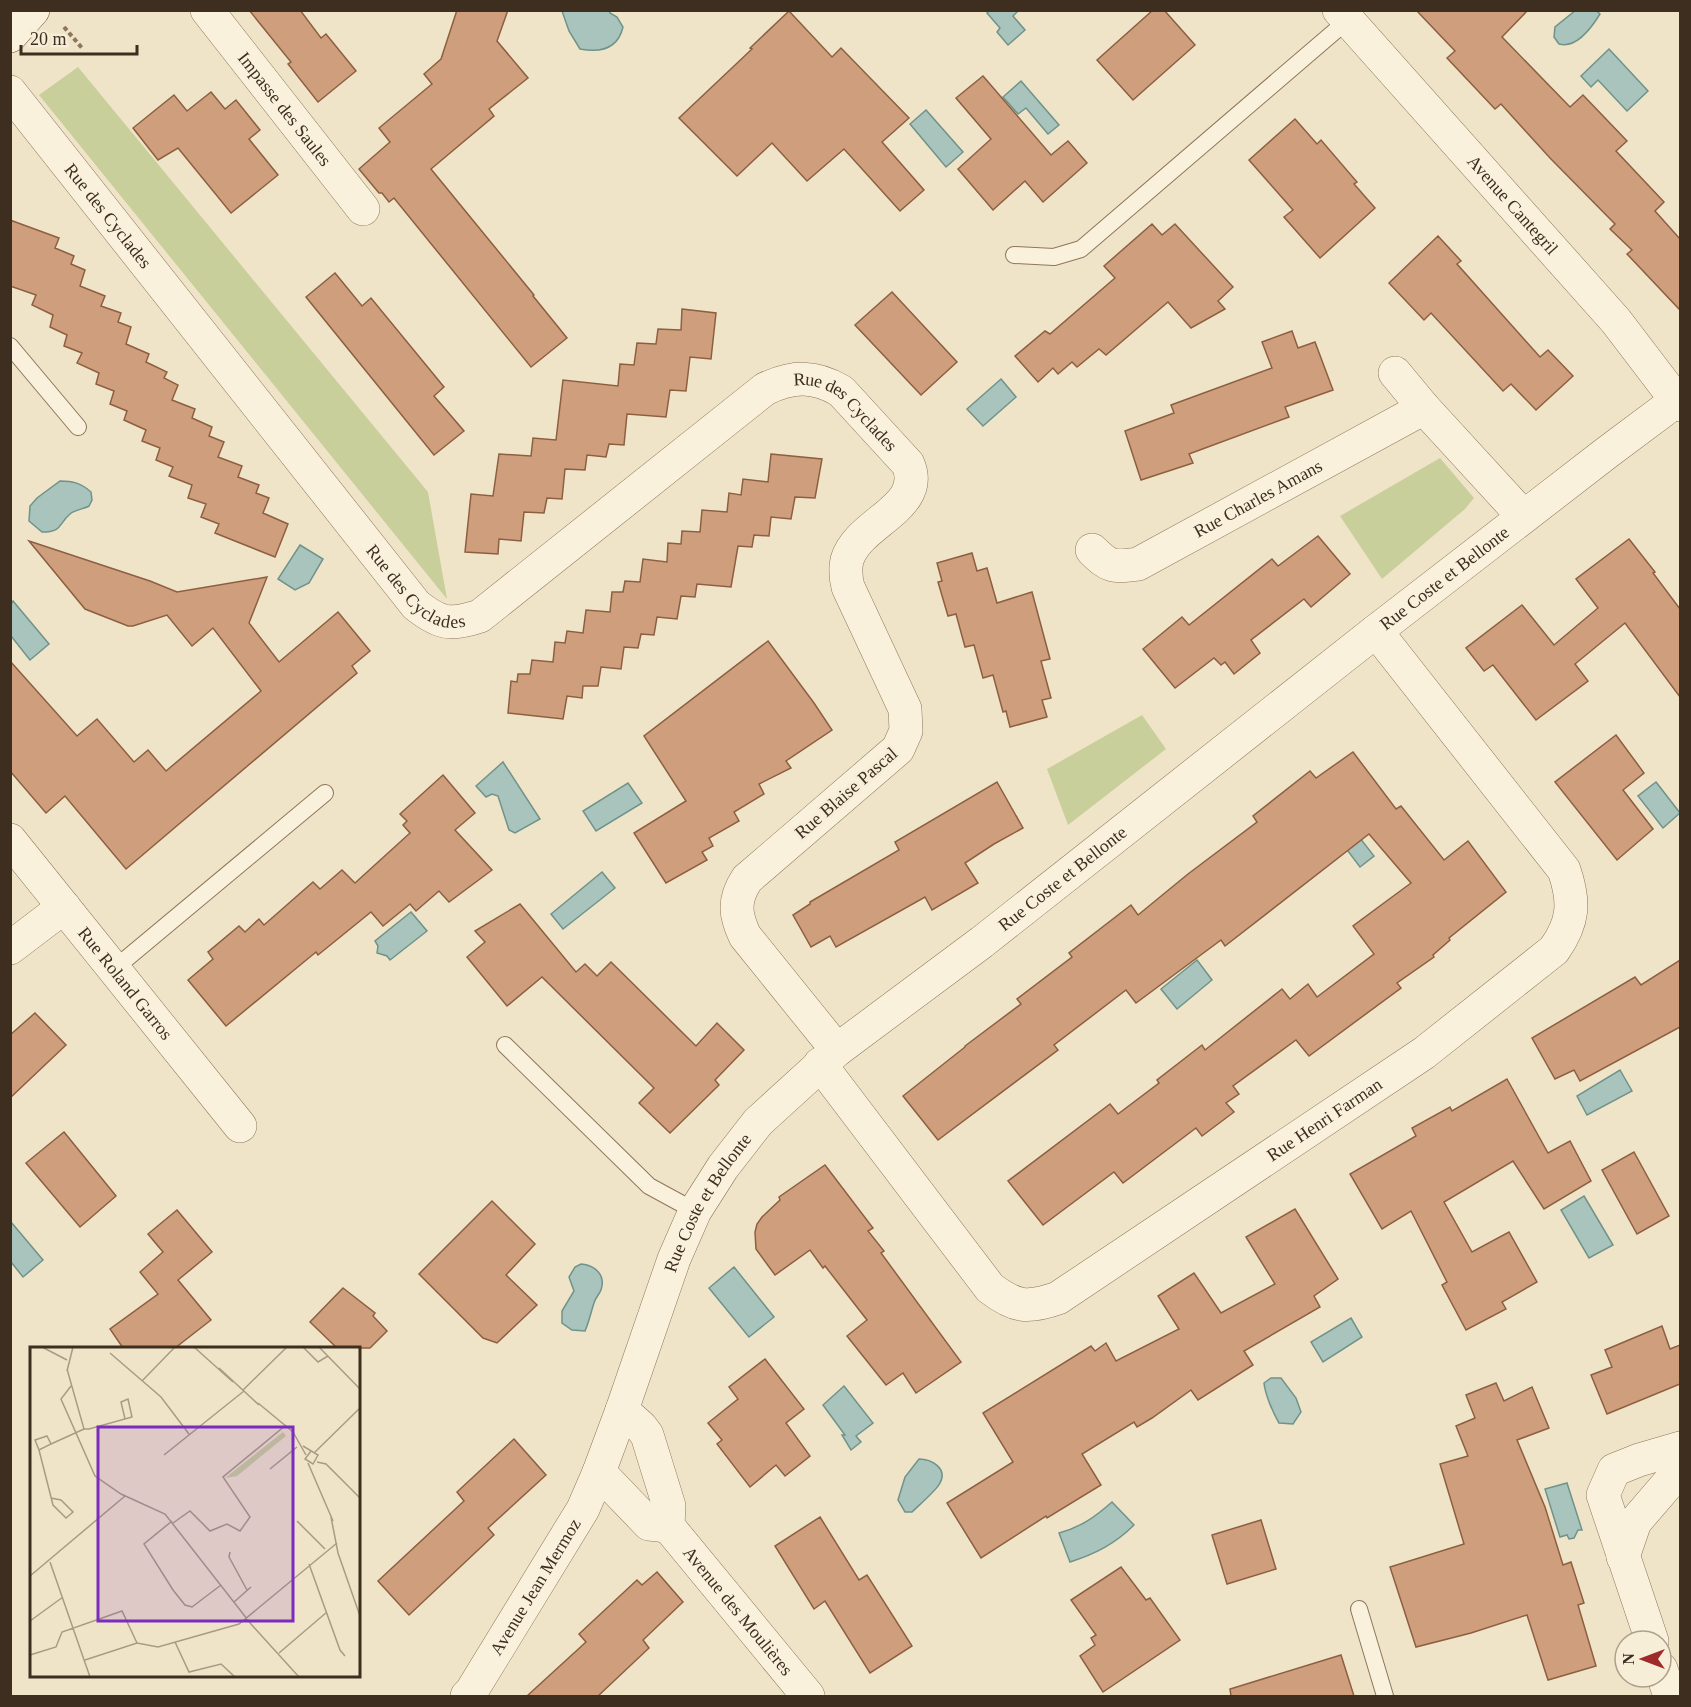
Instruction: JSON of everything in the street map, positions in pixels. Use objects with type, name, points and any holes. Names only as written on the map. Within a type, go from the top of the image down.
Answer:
[{"type":"street","points":[[10,36],[33,10]]},
{"type":"street","name":"Impasse des Saules","points":[[207,10],[363,208]]},
{"type":"street","name":"Avenue Cantegril","points":[[1343,15],[1616,321],[1679,401]]},
{"type":"street","name":"Rue des Cyclades","points":[[10,92],[416,605],[432,617],[450,623],[480,616],[765,389],[781,381],[803,378],[827,382],[841,391],[908,464],[912,482]]},
{"type":"street","points":[[1395,373],[1523,516]]},
{"type":"street","name":"Rue Coste et Bellonte","points":[[599,1473],[674,1259],[695,1211],[723,1167],[758,1122],[828,1057],[982,942],[1523,516],[1679,401]]},
{"type":"street","name":"Rue Charles Amans","points":[[1092,550],[1105,563],[1118,566],[1138,564],[1424,408]]},
{"type":"street","name":"Rue Blaise Pascal","points":[[828,1057],[745,936],[739,923],[736,906],[740,890],[747,879],[898,749],[906,731],[904,709],[848,587],[846,577],[847,560],[853,547],[903,500],[912,482]]},
{"type":"street","name":"Rue Henri Farman","points":[[828,1057],[990,1288],[1007,1301],[1025,1305],[1042,1304],[1058,1298],[1424,1053],[1554,950],[1565,935],[1571,911],[1570,888],[1564,870],[1376,631]]},
{"type":"street","name":"Rue Roland Garros","points":[[10,840],[240,1126]]},
{"type":"street","points":[[10,948],[64,907]]},
{"type":"street","points":[[599,1473],[649,1524],[668,1526],[669,1506],[647,1435],[622,1410]]},
{"type":"street","points":[[1623,1557],[1635,1522],[1678,1472],[1678,1450],[1639,1460],[1614,1470],[1603,1495],[1623,1557],[1648,1629]]},
{"type":"street","name":"Avenue Jean Mermoz","points":[[467,1696],[583,1509],[599,1473]]},
{"type":"street","name":"Avenue des Moulières","points":[[668,1526],[808,1696]]},
{"type":"lane","points":[[1014,255],[1054,256],[1081,249],[1343,15]]},
{"type":"lane","points":[[10,346],[78,427]]},
{"type":"lane","points":[[114,969],[325,793]]},
{"type":"lane","points":[[505,1045],[649,1186],[695,1211]]},
{"type":"lane","points":[[1359,1609],[1385,1696]]},
{"type":"path","points":[[62,25],[82,48]]},
{"type":"green space","points":[[78,67],[428,492],[447,599],[39,95]]},
{"type":"green space","points":[[1440,458],[1474,498],[1465,509],[1382,579],[1340,516]]},
{"type":"green space","points":[[1142,715],[1166,749],[1068,825],[1047,769]]},
{"type":"water","points":[[990,10],[1016,11],[1013,16],[1025,30],[1008,45],[997,32],[1000,28],[987,13]]},
{"type":"water","points":[[1576,10],[1597,11],[1600,14],[1588,31],[1578,40],[1566,45],[1559,44],[1554,37],[1555,27]]},
{"type":"water","points":[[562,11],[609,11],[617,17],[623,27],[621,34],[613,44],[602,49],[580,49],[569,31]]},
{"type":"water","points":[[1609,49],[1648,91],[1627,111],[1598,80],[1591,87],[1581,76]]},
{"type":"water","points":[[1021,81],[1059,125],[1048,134],[1026,108],[1018,114],[1003,97]]},
{"type":"water","points":[[926,110],[963,152],[946,167],[910,124]]},
{"type":"water","points":[[1001,379],[1016,397],[983,426],[967,409]]},
{"type":"water","points":[[60,481],[84,486],[91,492],[92,500],[89,506],[70,514],[54,531],[42,532],[29,521],[30,506]]},
{"type":"water","points":[[300,545],[323,559],[309,583],[295,590],[278,579]]},
{"type":"water","points":[[13,601],[49,644],[30,660],[11,636],[11,604]]},
{"type":"water","points":[[503,762],[540,819],[515,833],[509,830],[498,796],[492,794],[486,797],[476,786]]},
{"type":"water","points":[[1656,782],[1680,813],[1663,828],[1638,796]]},
{"type":"water","points":[[628,783],[642,803],[596,831],[583,811]]},
{"type":"water","points":[[1349,824],[1374,856],[1360,867],[1335,834]]},
{"type":"water","points":[[602,872],[615,888],[563,929],[551,914]]},
{"type":"water","points":[[411,912],[427,931],[390,960],[387,956],[377,953],[378,946],[375,941]]},
{"type":"water","points":[[1197,960],[1212,980],[1177,1009],[1161,989]]},
{"type":"water","points":[[1620,1070],[1632,1091],[1587,1115],[1577,1096]]},
{"type":"water","points":[[1584,1196],[1613,1245],[1589,1258],[1561,1210]]},
{"type":"water","points":[[11,1222],[43,1260],[23,1277],[11,1262]]},
{"type":"water","points":[[581,1264],[595,1269],[601,1275],[602,1280],[601,1290],[585,1331],[572,1330],[562,1323],[562,1311],[574,1291],[569,1277],[575,1267]]},
{"type":"water","points":[[734,1267],[774,1317],[749,1337],[709,1288]]},
{"type":"water","points":[[1351,1318],[1362,1337],[1323,1362],[1311,1342]]},
{"type":"water","points":[[1271,1378],[1281,1378],[1296,1398],[1301,1412],[1293,1424],[1279,1423],[1274,1414],[1264,1383]]},
{"type":"water","points":[[844,1386],[873,1423],[856,1436],[861,1442],[851,1450],[842,1435],[845,1435],[823,1405]]},
{"type":"water","points":[[919,1459],[937,1465],[942,1478],[935,1490],[912,1512],[905,1512],[898,1500],[905,1477]]},
{"type":"water","points":[[1567,1483],[1582,1530],[1578,1530],[1574,1538],[1569,1539],[1567,1535],[1560,1537],[1545,1489]]},
{"type":"water","points":[[1112,1502],[1134,1525],[1104,1548],[1070,1562],[1059,1533],[1087,1521]]},
{"type":"building","points":[[249,10],[300,10],[321,38],[326,34],[356,71],[318,102],[288,64],[291,62]]},
{"type":"building","points":[[457,10],[508,10],[497,41],[528,78],[489,109],[494,116],[431,169],[567,338],[531,367],[394,198],[389,202],[359,169],[390,142],[379,128],[432,84],[424,74],[441,59]]},
{"type":"building","points":[[1153,10],[1164,10],[1195,45],[1133,100],[1097,60]]},
{"type":"building","points":[[1416,10],[1528,10],[1502,37],[1570,107],[1583,95],[1627,141],[1616,151],[1664,202],[1655,211],[1680,239],[1680,310],[1627,254],[1632,250],[1610,229],[1615,224],[1501,104],[1495,109],[1447,58],[1455,51]]},
{"type":"building","points":[[789,11],[832,57],[841,48],[909,118],[882,142],[924,190],[900,211],[844,149],[807,181],[772,143],[737,176],[679,118]]},
{"type":"building","points":[[983,76],[1051,155],[1068,141],[1087,163],[1043,202],[1025,181],[993,210],[958,169],[991,139],[956,98]]},
{"type":"building","points":[[211,92],[225,109],[236,100],[260,130],[249,139],[278,175],[231,213],[178,148],[158,160],[133,128],[174,95],[187,111]]},
{"type":"building","points":[[1295,119],[1317,144],[1321,140],[1357,182],[1354,184],[1375,208],[1320,258],[1284,217],[1293,210],[1249,160]]},
{"type":"building","points":[[10,220],[59,238],[55,248],[74,256],[71,264],[85,270],[80,286],[105,296],[101,306],[121,313],[118,322],[131,327],[126,344],[149,354],[146,362],[167,372],[164,378],[178,385],[172,400],[195,409],[192,418],[212,427],[209,436],[224,442],[218,457],[242,466],[238,477],[259,485],[256,493],[269,498],[263,513],[288,524],[275,557],[215,533],[219,524],[201,517],[206,504],[188,498],[192,485],[169,476],[173,467],[156,460],[160,448],[142,441],[146,430],[124,420],[127,411],[110,404],[114,391],[96,384],[99,373],[77,363],[82,353],[64,346],[67,335],[50,327],[53,315],[32,305],[36,295],[10,286]]},
{"type":"building","points":[[1152,224],[1162,235],[1175,224],[1233,287],[1218,301],[1225,309],[1191,328],[1168,302],[1106,355],[1099,349],[1077,367],[1072,362],[1058,374],[1053,368],[1038,382],[1015,356],[1045,331],[1050,334],[1115,278],[1104,266]]},
{"type":"building","points":[[1438,236],[1461,261],[1457,264],[1540,357],[1548,350],[1573,376],[1536,410],[1511,384],[1503,391],[1431,313],[1424,320],[1389,283]]},
{"type":"building","points":[[335,273],[362,306],[371,298],[444,387],[434,396],[464,431],[434,455],[306,297]]},
{"type":"building","points":[[892,292],[957,362],[921,395],[855,325]]},
{"type":"building","points":[[682,309],[716,313],[711,359],[690,357],[686,391],[670,390],[666,417],[627,414],[624,445],[609,444],[606,457],[587,455],[585,470],[565,469],[562,499],[547,498],[544,513],[524,512],[521,541],[499,539],[498,554],[465,552],[471,494],[493,496],[499,454],[531,456],[533,438],[556,440],[563,380],[618,386],[620,364],[634,365],[637,343],[656,344],[658,329],[681,330]]},
{"type":"building","points":[[1292,331],[1298,348],[1315,342],[1333,390],[1285,407],[1289,417],[1189,454],[1193,463],[1141,480],[1125,431],[1174,413],[1171,405],[1272,368],[1262,342]]},
{"type":"building","points":[[771,454],[822,459],[815,498],[795,497],[791,519],[771,517],[769,536],[754,535],[752,547],[738,546],[731,587],[697,584],[695,597],[681,596],[677,619],[657,617],[654,635],[641,634],[638,648],[624,647],[621,669],[601,667],[598,686],[583,686],[582,698],[567,696],[563,719],[508,713],[511,681],[517,682],[518,674],[530,674],[532,660],[553,662],[555,642],[565,643],[567,631],[583,633],[586,610],[610,612],[612,592],[623,592],[625,581],[640,582],[643,559],[667,562],[668,543],[681,544],[682,531],[700,532],[702,510],[727,512],[729,493],[741,495],[743,479],[768,482]]},
{"type":"building","points":[[1318,536],[1350,574],[1311,607],[1304,599],[1251,640],[1260,653],[1234,674],[1225,662],[1221,665],[1214,658],[1175,688],[1143,649],[1182,617],[1189,625],[1272,559],[1278,566]]},
{"type":"building","points":[[1629,539],[1680,609],[1680,697],[1625,623],[1575,664],[1588,681],[1536,720],[1493,665],[1484,671],[1466,648],[1522,605],[1554,645],[1598,608],[1576,579]]},
{"type":"building","points":[[29,541],[177,592],[267,577],[249,623],[279,662],[338,612],[370,651],[352,666],[357,673],[126,869],[65,796],[46,813],[10,771],[10,661],[77,736],[97,719],[134,762],[148,750],[166,771],[261,691],[213,628],[192,646],[167,615],[128,626],[85,609]]},
{"type":"building","points":[[972,553],[977,571],[987,568],[997,603],[1032,592],[1050,659],[1041,661],[1051,698],[1042,700],[1047,717],[1010,727],[1006,711],[1003,712],[993,675],[983,678],[974,645],[965,647],[956,614],[948,616],[938,582],[942,581],[937,563]]},
{"type":"building","points":[[768,641],[832,730],[786,761],[791,768],[759,784],[764,794],[734,812],[739,821],[709,838],[713,846],[702,852],[707,860],[666,883],[634,833],[686,801],[644,736]]},
{"type":"building","points":[[1616,735],[1644,773],[1623,790],[1653,829],[1617,860],[1555,782]]},
{"type":"building","points":[[1353,752],[1396,809],[1401,806],[1444,860],[1468,841],[1506,892],[1449,938],[1450,940],[1433,955],[1434,957],[1397,983],[1401,988],[1309,1056],[1296,1040],[1233,1086],[1239,1094],[1226,1103],[1234,1112],[1202,1136],[1196,1128],[1123,1183],[1114,1172],[1043,1225],[1008,1181],[1110,1104],[1118,1114],[1159,1083],[1157,1080],[1202,1045],[1205,1050],[1282,989],[1290,999],[1308,984],[1317,997],[1374,954],[1353,926],[1411,883],[1369,834],[1225,946],[1221,940],[1136,1003],[1126,990],[1054,1045],[1058,1050],[938,1140],[903,1096],[1021,1004],[1017,999],[1072,957],[1069,953],[1131,905],[1138,915],[1257,822],[1253,816],[1310,771],[1316,778]]},
{"type":"building","points":[[443,775],[475,813],[455,830],[492,870],[449,902],[439,891],[416,911],[410,904],[383,926],[371,912],[318,955],[316,952],[226,1026],[188,980],[213,959],[208,952],[239,926],[245,932],[259,919],[264,925],[313,882],[320,889],[342,870],[355,883],[410,833],[403,825],[407,821],[400,814]]},
{"type":"building","points":[[997,782],[1023,828],[965,863],[978,883],[932,910],[925,897],[836,947],[830,936],[811,947],[793,915],[810,902],[899,850],[895,842]]},
{"type":"building","points":[[520,904],[576,972],[585,964],[597,976],[611,962],[696,1046],[717,1023],[744,1050],[715,1080],[719,1085],[670,1133],[639,1103],[654,1088],[542,977],[507,1006],[467,957],[485,942],[475,931]]},
{"type":"building","points":[[1680,960],[1680,1027],[1580,1081],[1574,1070],[1555,1079],[1532,1038],[1635,977],[1641,985]]},
{"type":"building","points":[[35,1013],[66,1045],[10,1098],[10,1035]]},
{"type":"building","points":[[1507,1079],[1548,1153],[1570,1141],[1591,1181],[1544,1209],[1513,1161],[1444,1202],[1472,1252],[1509,1232],[1537,1282],[1502,1302],[1506,1309],[1466,1330],[1442,1285],[1447,1282],[1411,1211],[1382,1229],[1350,1174],[1416,1136],[1412,1128],[1450,1107],[1452,1111]]},
{"type":"building","points":[[64,1132],[116,1196],[80,1227],[26,1163]]},
{"type":"building","points":[[1634,1152],[1669,1216],[1637,1234],[1602,1170]]},
{"type":"building","points":[[825,1165],[873,1228],[868,1231],[884,1251],[881,1253],[961,1362],[916,1393],[903,1373],[886,1385],[847,1336],[867,1320],[810,1250],[775,1275],[756,1249],[755,1232],[762,1217],[780,1200],[779,1197]]},
{"type":"building","points":[[492,1201],[535,1244],[506,1275],[537,1305],[497,1343],[483,1338],[419,1274]]},
{"type":"building","points":[[1295,1209],[1338,1279],[1314,1296],[1320,1307],[1244,1351],[1253,1365],[1198,1400],[1191,1390],[1137,1427],[1134,1422],[1082,1454],[1101,1485],[1047,1518],[1046,1516],[981,1558],[947,1503],[1013,1462],[983,1413],[1091,1346],[1095,1351],[1106,1343],[1116,1361],[1179,1329],[1158,1296],[1194,1273],[1221,1313],[1275,1284],[1246,1237]]},
{"type":"building","points":[[177,1210],[212,1252],[178,1280],[211,1320],[176,1347],[122,1347],[110,1329],[158,1294],[140,1272],[163,1252],[148,1234]]},
{"type":"building","points":[[343,1288],[375,1313],[373,1316],[387,1331],[370,1348],[336,1347],[310,1322]]},
{"type":"building","points":[[1662,1326],[1670,1349],[1680,1345],[1680,1384],[1607,1414],[1591,1375],[1612,1367],[1605,1350]]},
{"type":"building","points":[[765,1359],[804,1409],[786,1423],[810,1456],[785,1476],[776,1465],[750,1487],[717,1444],[722,1440],[708,1423],[738,1399],[729,1387]]},
{"type":"building","points":[[1496,1383],[1504,1401],[1532,1387],[1549,1428],[1517,1440],[1545,1507],[1563,1565],[1571,1562],[1584,1603],[1578,1605],[1596,1666],[1548,1680],[1527,1615],[1416,1647],[1390,1567],[1464,1544],[1440,1464],[1468,1456],[1456,1426],[1475,1418],[1466,1395]]},
{"type":"building","points":[[514,1439],[546,1475],[488,1528],[494,1535],[409,1615],[378,1581],[464,1501],[457,1492]]},
{"type":"building","points":[[820,1517],[859,1580],[867,1575],[912,1646],[870,1673],[825,1601],[814,1609],[775,1546]]},
{"type":"building","points":[[1261,1520],[1276,1569],[1227,1584],[1212,1535]]},
{"type":"building","points":[[1121,1567],[1146,1600],[1150,1598],[1180,1640],[1103,1692],[1080,1656],[1095,1645],[1091,1638],[1096,1635],[1071,1600]]},
{"type":"building","points":[[657,1572],[683,1602],[643,1640],[649,1648],[598,1696],[527,1696],[586,1642],[579,1634],[637,1580],[642,1585]]},
{"type":"building","points":[[1341,1655],[1354,1696],[1231,1696],[1230,1689]]}]
